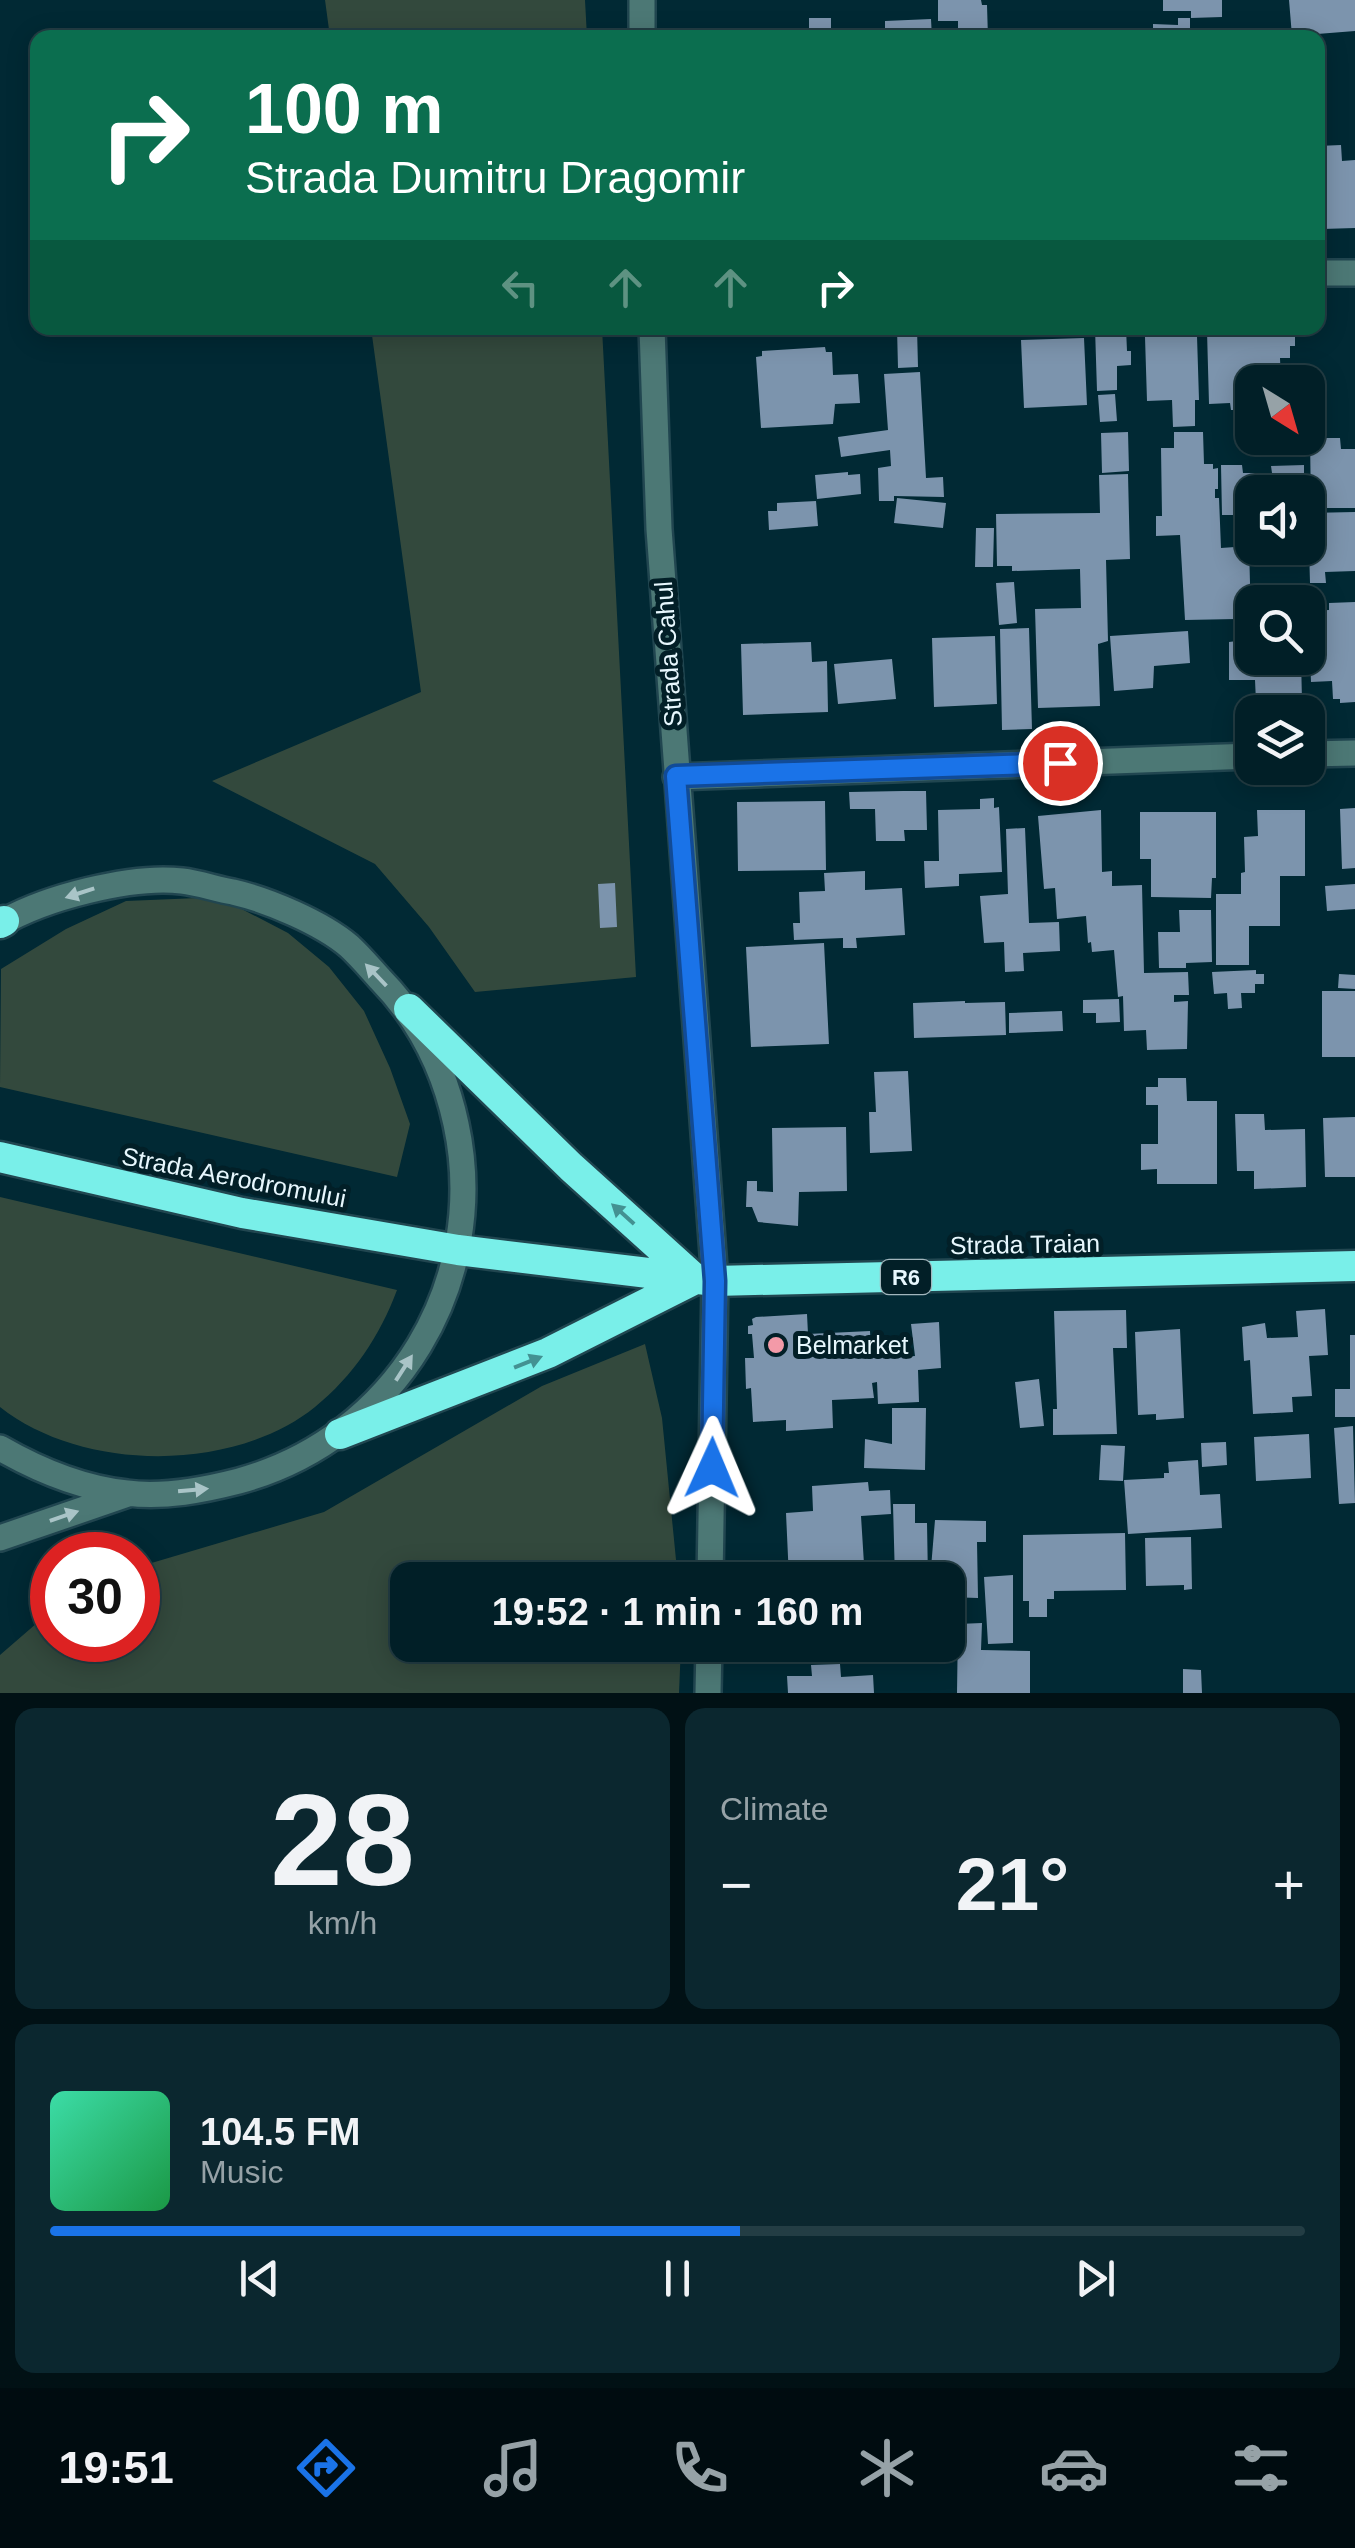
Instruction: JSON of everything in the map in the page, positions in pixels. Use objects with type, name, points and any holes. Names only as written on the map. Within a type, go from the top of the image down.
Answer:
[{"type":"highway","points":[[340,1434],[548,1354],[705,1280],[571,1167],[409,1009]]},
{"type":"highway","name":"Strada Aerodromului","points":[[0,1157],[242,1213],[458,1250]]},
{"type":"highway","name":"Strada Trаian","points":[[458,1250],[705,1280],[1355,1266]]},
{"type":"street","points":[[642,0],[642,30]]},
{"type":"street","points":[[1325,273],[1355,272]]},
{"type":"street","name":"Strada Cahul","points":[[652,335],[658,529],[705,1280],[710,1562]]},
{"type":"street","points":[[1325,754],[1355,754]]},
{"type":"street","points":[[676,776],[1235,757]]},
{"type":"street","points":[[0,1448],[45,1474],[128,1494],[203,1491],[275,1471],[340,1434],[394,1383],[434,1320],[458,1250],[465,1166],[447,1084],[409,1009],[346,944],[268,900],[179,880],[88,888],[1,923]]},
{"type":"street","points":[[0,1538],[128,1494]]},
{"type":"street","points":[[708,1693],[709,1662]]},
{"type":"green space","points":[[325,0],[585,0],[587,30],[329,30]]},
{"type":"green space","points":[[372,335],[602,335],[636,977],[475,992],[429,927],[375,864],[212,781],[421,692]]},
{"type":"green space","points":[[198,898],[236,906],[288,933],[329,967],[364,1011],[410,1124],[397,1177],[0,1087],[1,969],[66,929],[126,901]]},
{"type":"green space","points":[[0,1197],[397,1290],[374,1339],[353,1368],[315,1407],[281,1429],[243,1444],[201,1453],[114,1453],[72,1444],[34,1428],[0,1407]]},
{"type":"green space","points":[[645,1344],[662,1418],[676,1562],[390,1562],[390,1662],[680,1662],[679,1693],[0,1693],[0,1655],[30,1629],[30,1662],[160,1662],[160,1560],[324,1512],[542,1386]]},
{"type":"building","points":[[938,0],[981,0],[982,5],[987,5],[988,30],[965,30],[958,28],[958,21],[938,21]]},
{"type":"building","points":[[1163,0],[1222,0],[1222,17],[1191,18],[1191,11],[1163,11]]},
{"type":"building","points":[[1289,0],[1355,0],[1355,31],[1292,30]]},
{"type":"building","points":[[809,18],[831,18],[831,30],[809,30]]},
{"type":"building","points":[[1178,18],[1190,18],[1190,30],[1153,30],[1153,24],[1178,25]]},
{"type":"building","points":[[931,19],[932,30],[885,30],[885,21]]},
{"type":"building","points":[[1341,145],[1342,161],[1355,160],[1355,228],[1325,229],[1325,146]]},
{"type":"building","points":[[897,335],[917,335],[918,367],[898,368]]},
{"type":"building","points":[[1095,335],[1126,335],[1131,365],[1117,366],[1117,390],[1097,391]]},
{"type":"building","points":[[1207,335],[1295,335],[1290,358],[1280,358],[1280,365],[1235,365],[1235,410],[1231,410],[1230,403],[1209,404]]},
{"type":"building","points":[[1197,336],[1199,400],[1195,400],[1195,426],[1173,427],[1172,400],[1147,401],[1145,337]]},
{"type":"building","points":[[1084,338],[1087,405],[1024,408],[1021,340]]},
{"type":"building","points":[[825,347],[826,352],[832,352],[833,375],[858,374],[860,403],[835,404],[833,424],[761,428],[756,357],[762,356],[762,351]]},
{"type":"building","points":[[920,372],[926,478],[943,477],[944,497],[894,496],[894,501],[879,501],[878,468],[891,466],[890,450],[841,457],[838,437],[888,430],[884,374]]},
{"type":"building","points":[[1115,394],[1117,421],[1100,422],[1098,395]]},
{"type":"building","points":[[1128,432],[1129,471],[1102,473],[1101,433]]},
{"type":"building","points":[[1174,432],[1203,432],[1204,464],[1218,468],[1215,498],[1219,498],[1221,548],[1235,547],[1235,565],[1250,565],[1250,585],[1235,585],[1235,619],[1185,620],[1180,535],[1156,536],[1156,516],[1162,516],[1161,448],[1174,448]]},
{"type":"building","points":[[1325,438],[1340,438],[1341,449],[1355,449],[1355,508],[1325,508],[1325,475],[1311,475],[1310,455],[1325,455]]},
{"type":"building","points":[[1221,465],[1242,465],[1243,473],[1272,473],[1271,466],[1304,465],[1304,475],[1235,475],[1235,515],[1222,515]]},
{"type":"building","points":[[860,474],[861,494],[817,499],[815,475]]},
{"type":"building","points":[[1128,474],[1130,559],[1106,560],[1108,641],[1098,644],[1100,706],[1038,708],[1035,609],[1081,608],[1080,569],[1012,571],[1012,566],[997,566],[996,514],[1100,513],[1099,475]]},
{"type":"building","points":[[897,498],[946,503],[943,528],[894,523]]},
{"type":"building","points":[[816,501],[818,526],[769,530],[768,511],[777,511],[777,503]]},
{"type":"building","points":[[1355,512],[1355,571],[1325,572],[1326,583],[1310,583],[1309,565],[1325,565],[1325,513]]},
{"type":"building","points":[[976,528],[994,528],[993,567],[975,567]]},
{"type":"building","points":[[1014,582],[1017,623],[999,625],[996,583]]},
{"type":"building","points":[[1355,602],[1355,702],[1340,703],[1340,699],[1333,699],[1332,681],[1311,682],[1311,675],[1325,675],[1325,610],[1329,610],[1329,603]]},
{"type":"building","points":[[1029,628],[1032,729],[1002,730],[1000,629]]},
{"type":"building","points":[[1188,631],[1190,663],[1154,666],[1153,688],[1114,691],[1110,636]]},
{"type":"building","points":[[995,636],[997,704],[934,707],[932,638]]},
{"type":"building","points":[[1235,641],[1235,675],[1301,675],[1302,695],[1256,695],[1255,680],[1229,680],[1229,642]]},
{"type":"building","points":[[811,642],[812,662],[827,661],[828,712],[743,715],[741,644]]},
{"type":"building","points":[[892,659],[896,699],[838,704],[834,664]]},
{"type":"building","points":[[926,791],[927,830],[904,830],[905,841],[876,841],[875,809],[850,809],[849,792]]},
{"type":"building","points":[[994,798],[994,808],[999,807],[1002,872],[959,874],[959,886],[925,888],[924,861],[939,861],[938,810],[980,809],[980,799]]},
{"type":"building","points":[[825,801],[826,870],[738,871],[737,802]]},
{"type":"building","points":[[1355,808],[1355,868],[1342,869],[1340,809]]},
{"type":"building","points":[[1101,810],[1102,872],[1112,871],[1112,886],[1142,885],[1144,973],[1188,972],[1189,995],[1174,995],[1174,1002],[1188,1001],[1187,1049],[1147,1050],[1146,1030],[1124,1031],[1123,996],[1118,997],[1114,950],[1092,952],[1086,916],[1057,919],[1055,888],[1044,889],[1038,816]]},
{"type":"building","points":[[1257,810],[1305,810],[1305,876],[1280,876],[1280,926],[1249,926],[1249,965],[1216,965],[1216,894],[1241,894],[1244,837],[1258,836]]},
{"type":"building","points":[[1140,812],[1216,812],[1216,878],[1212,878],[1211,898],[1151,897],[1151,859],[1140,859]]},
{"type":"building","points":[[1025,828],[1029,923],[1059,922],[1060,951],[1023,953],[1024,971],[1005,972],[1004,942],[984,943],[980,896],[1008,894],[1006,829]]},
{"type":"building","points":[[865,871],[865,890],[902,888],[905,935],[856,938],[857,948],[843,948],[843,938],[794,940],[793,923],[800,923],[799,892],[825,891],[824,873]]},
{"type":"building","points":[[615,883],[617,927],[600,928],[598,884]]},
{"type":"building","points":[[1355,884],[1355,909],[1327,911],[1325,886]]},
{"type":"building","points":[[1179,910],[1211,910],[1212,962],[1186,963],[1186,968],[1159,968],[1158,932],[1180,932]]},
{"type":"building","points":[[824,943],[829,1044],[751,1047],[746,947]]},
{"type":"building","points":[[1256,970],[1256,974],[1264,974],[1264,984],[1255,984],[1255,993],[1241,993],[1242,1008],[1228,1009],[1227,993],[1214,994],[1212,972]]},
{"type":"building","points":[[1339,974],[1355,975],[1355,989],[1338,988]]},
{"type":"building","points":[[1322,991],[1355,991],[1355,1057],[1322,1057]]},
{"type":"building","points":[[1119,999],[1120,1022],[1096,1023],[1096,1013],[1083,1013],[1083,1000]]},
{"type":"building","points":[[1005,1002],[1006,1035],[914,1038],[913,1003]]},
{"type":"building","points":[[1062,1011],[1063,1031],[1009,1033],[1009,1013]]},
{"type":"building","points":[[908,1071],[912,1151],[870,1153],[869,1112],[876,1112],[874,1072]]},
{"type":"building","points":[[1158,1078],[1186,1078],[1187,1101],[1217,1101],[1217,1184],[1157,1184],[1157,1169],[1141,1170],[1141,1144],[1158,1144],[1158,1105],[1146,1105],[1146,1087],[1158,1087]]},
{"type":"building","points":[[1235,1114],[1264,1114],[1265,1130],[1305,1129],[1306,1187],[1254,1189],[1254,1171],[1237,1171]]},
{"type":"building","points":[[1355,1117],[1355,1177],[1325,1177],[1323,1118]]},
{"type":"building","points":[[846,1127],[847,1191],[799,1192],[798,1226],[758,1222],[752,1207],[746,1207],[747,1181],[757,1181],[757,1191],[773,1192],[772,1128]]},
{"type":"building","points":[[1325,1309],[1328,1355],[1309,1356],[1312,1396],[1292,1397],[1293,1412],[1253,1414],[1250,1360],[1244,1361],[1242,1327],[1265,1323],[1267,1338],[1298,1337],[1296,1311]]},
{"type":"building","points":[[1126,1310],[1127,1348],[1113,1348],[1117,1434],[1053,1435],[1053,1409],[1057,1409],[1054,1311]]},
{"type":"building","points":[[807,1314],[808,1334],[870,1331],[871,1352],[888,1351],[889,1358],[915,1356],[911,1324],[939,1322],[941,1368],[918,1370],[919,1402],[878,1404],[877,1382],[872,1383],[874,1398],[832,1400],[833,1428],[786,1431],[786,1420],[753,1422],[751,1388],[746,1389],[745,1358],[754,1358],[748,1326],[753,1325],[752,1319],[756,1317]]},
{"type":"building","points":[[1180,1329],[1184,1418],[1156,1420],[1156,1414],[1138,1415],[1135,1332]]},
{"type":"building","points":[[1350,1335],[1355,1335],[1355,1417],[1335,1417],[1335,1389],[1350,1389]]},
{"type":"building","points":[[1039,1379],[1044,1426],[1020,1428],[1015,1382]]},
{"type":"building","points":[[892,1408],[926,1408],[925,1470],[864,1468],[865,1439],[892,1444]]},
{"type":"building","points":[[1353,1426],[1355,1503],[1339,1504],[1334,1428]]},
{"type":"building","points":[[1309,1434],[1311,1478],[1256,1481],[1254,1437]]},
{"type":"building","points":[[1226,1442],[1227,1465],[1202,1467],[1201,1443]]},
{"type":"building","points":[[1101,1445],[1125,1446],[1123,1481],[1099,1480]]},
{"type":"building","points":[[1198,1460],[1200,1495],[1220,1494],[1222,1528],[1128,1534],[1124,1480],[1164,1478],[1164,1473],[1169,1473],[1168,1462]]},
{"type":"building","points":[[868,1482],[869,1491],[890,1490],[891,1514],[861,1516],[864,1562],[788,1562],[786,1513],[813,1511],[812,1486]]},
{"type":"building","points":[[893,1504],[915,1504],[915,1523],[927,1523],[928,1562],[895,1562]]},
{"type":"building","points":[[935,1520],[986,1521],[986,1542],[977,1542],[978,1598],[965,1598],[965,1562],[932,1562]]},
{"type":"building","points":[[1125,1533],[1126,1590],[1054,1591],[1054,1599],[1047,1599],[1047,1617],[1029,1617],[1029,1601],[1023,1601],[1023,1535]]},
{"type":"building","points":[[1191,1537],[1192,1589],[1184,1590],[1184,1585],[1146,1586],[1145,1538]]},
{"type":"building","points":[[1013,1575],[1013,1643],[988,1644],[984,1577]]},
{"type":"building","points":[[982,1623],[981,1650],[1030,1651],[1030,1693],[957,1693],[957,1662],[965,1662],[965,1624]]},
{"type":"building","points":[[840,1664],[841,1677],[873,1675],[874,1693],[788,1693],[787,1676],[812,1676],[811,1665]]},
{"type":"building","points":[[1183,1669],[1201,1670],[1202,1693],[1183,1693]]},
{"type":"place","name":"Belmarket","points":[[776,1345]]},
{"type":"route","points":[[712,1468],[715,1281],[676,776],[1060,763]]}]
